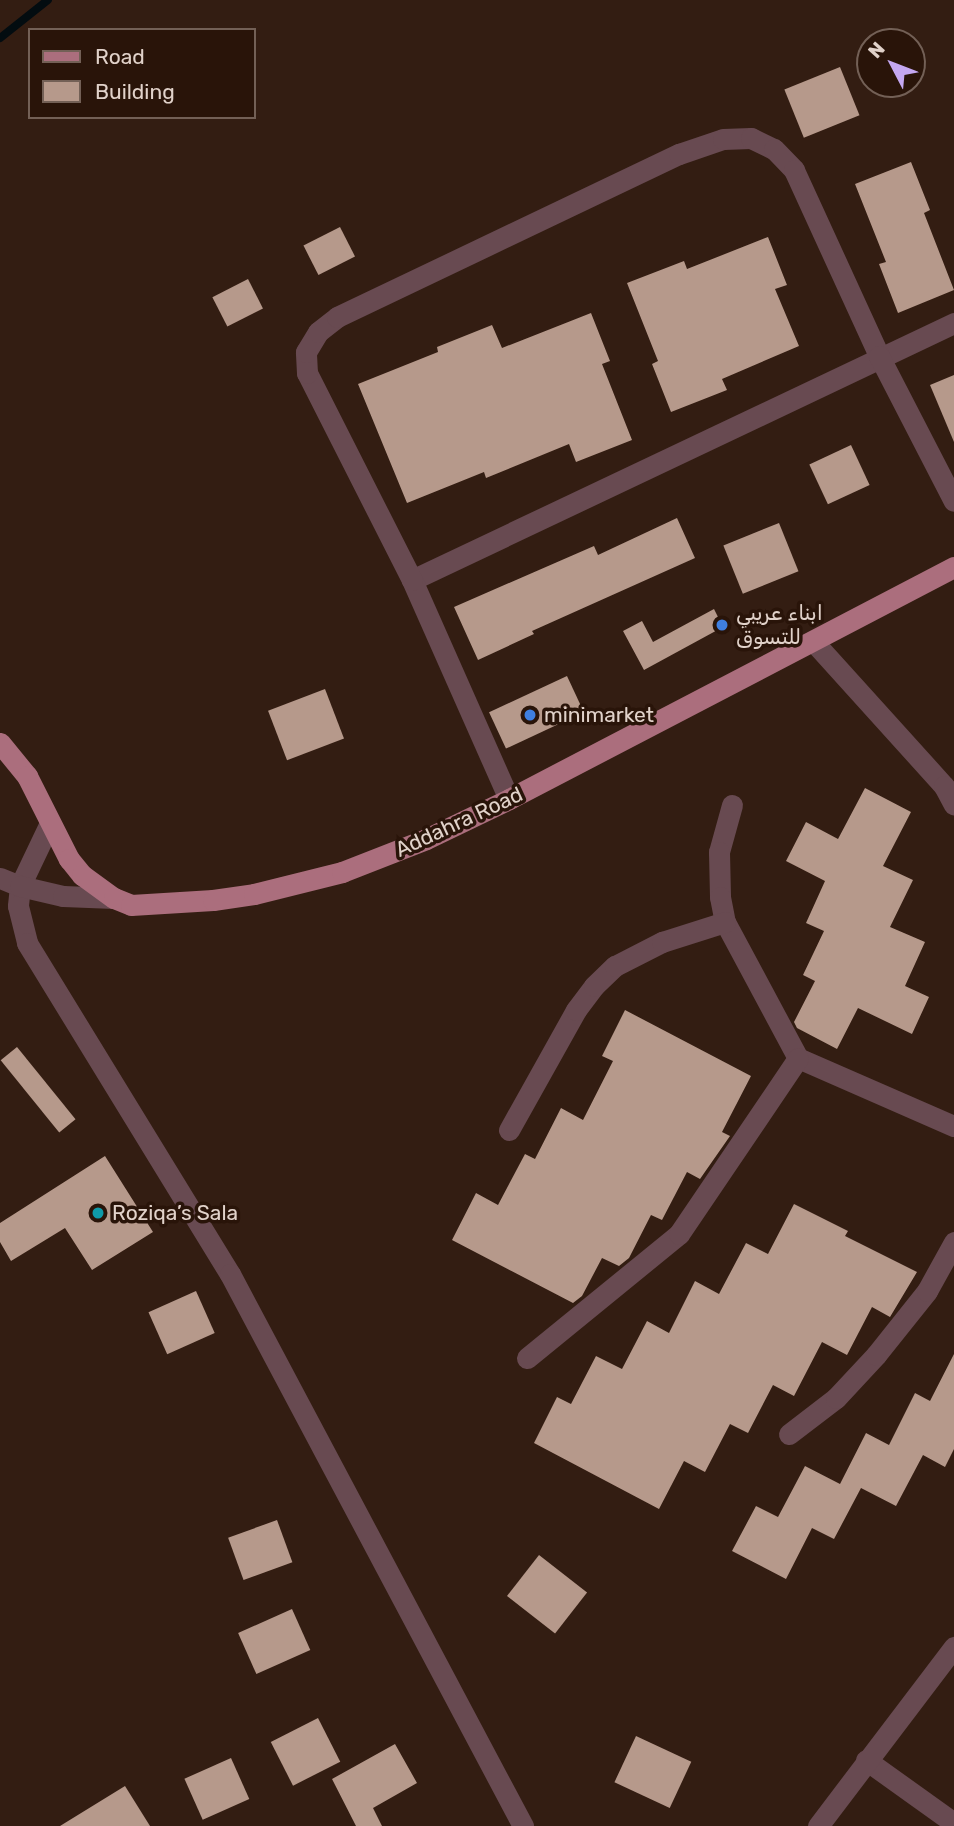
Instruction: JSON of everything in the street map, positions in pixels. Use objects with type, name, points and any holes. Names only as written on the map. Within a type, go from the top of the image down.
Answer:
[{"type":"main road","name":"Addahra Road","points":[[0,743],[27,776],[69,859],[82,875],[114,898],[131,905],[173,904],[254,894],[298,884],[385,857],[509,799],[954,567]]},
{"type":"street","points":[[509,799],[412,580],[307,373],[306,352],[318,332],[337,317],[679,154],[723,139],[751,138],[774,149],[794,170],[879,356],[954,502]]},
{"type":"street","points":[[412,580],[879,356],[954,323]]},
{"type":"street","points":[[813,641],[944,786],[954,805]]},
{"type":"street","points":[[732,805],[719,852],[720,897],[725,922],[798,1058],[954,1126]]},
{"type":"street","points":[[50,823],[20,886],[19,915],[27,943],[230,1274],[523,1826]]},
{"type":"street","points":[[0,878],[20,886],[63,896],[114,898]]},
{"type":"street","points":[[509,1130],[576,1010],[594,986],[615,966],[662,942],[725,922]]},
{"type":"street","points":[[527,1358],[679,1234],[798,1058]]},
{"type":"street","points":[[789,1434],[836,1398],[876,1355],[927,1291],[954,1242]]},
{"type":"street","points":[[818,1826],[954,1647]]},
{"type":"street","points":[[866,1760],[954,1823]]},
{"type":"building","points":[[840,67],[859,115],[804,138],[784,89]]},
{"type":"building","points":[[911,162],[930,210],[924,213],[954,290],[898,313],[879,264],[886,262],[855,184]]},
{"type":"building","points":[[340,227],[355,256],[318,275],[303,246]]},
{"type":"building","points":[[768,237],[787,285],[775,289],[799,346],[722,379],[727,390],[671,412],[652,364],[658,361],[627,283],[684,261],[687,269]]},
{"type":"building","points":[[248,279],[263,308],[227,327],[212,297]]},
{"type":"building","points":[[591,313],[610,361],[602,364],[632,440],[576,462],[569,444],[486,478],[484,472],[407,503],[358,384],[438,352],[437,347],[492,325],[502,348]]},
{"type":"building","points":[[954,375],[954,442],[930,385]]},
{"type":"building","points":[[851,445],[870,485],[828,504],[809,464]]},
{"type":"building","points":[[677,518],[695,558],[532,631],[534,634],[478,660],[454,607],[594,546],[598,555]]},
{"type":"building","points":[[779,523],[798,571],[743,594],[723,545]]},
{"type":"building","points":[[714,609],[723,627],[644,670],[623,631],[642,621],[653,642]]},
{"type":"building","points":[[567,676],[584,712],[506,749],[489,712]]},
{"type":"building","points":[[325,689],[344,738],[287,760],[268,711]]},
{"type":"building","points":[[865,788],[911,812],[883,866],[913,880],[890,927],[925,942],[905,986],[929,997],[912,1034],[858,1008],[837,1049],[797,1028],[794,1022],[815,981],[803,975],[824,931],[806,923],[825,881],[786,861],[806,822],[838,839]]},
{"type":"building","points":[[625,1010],[751,1076],[722,1132],[730,1136],[700,1179],[687,1172],[662,1220],[651,1215],[629,1258],[619,1266],[602,1258],[582,1296],[573,1303],[452,1240],[476,1193],[498,1205],[525,1154],[535,1159],[561,1108],[583,1120],[613,1061],[602,1056]]},
{"type":"building","points":[[17,1047],[76,1119],[59,1132],[1,1060]]},
{"type":"building","name":"Roziqa’s Sala","points":[[105,1156],[153,1232],[92,1270],[65,1228],[11,1261],[0,1242],[0,1223]]},
{"type":"building","points":[[794,1204],[848,1231],[845,1236],[917,1272],[890,1317],[872,1307],[847,1355],[822,1342],[794,1396],[773,1385],[748,1433],[730,1424],[705,1472],[684,1461],[659,1509],[534,1443],[557,1397],[571,1404],[596,1356],[622,1369],[647,1321],[669,1333],[695,1281],[719,1294],[746,1243],[768,1254]]},
{"type":"building","points":[[196,1291],[215,1333],[167,1354],[148,1312]]},
{"type":"building","points":[[954,1354],[954,1449],[945,1467],[923,1455],[896,1506],[861,1488],[834,1539],[812,1528],[786,1579],[732,1551],[756,1506],[778,1517],[805,1466],[840,1484],[866,1433],[889,1445],[915,1393],[930,1401]]},
{"type":"building","points":[[277,1520],[292,1562],[244,1580],[228,1538]]},
{"type":"building","points":[[539,1555],[587,1593],[555,1634],[507,1596]]},
{"type":"building","points":[[292,1609],[310,1650],[256,1674],[238,1633]]},
{"type":"building","points":[[318,1718],[340,1762],[293,1786],[271,1742]]},
{"type":"building","points":[[636,1736],[691,1762],[670,1808],[614,1782]]},
{"type":"building","points":[[395,1744],[417,1783],[373,1808],[382,1826],[356,1826],[332,1779]]},
{"type":"building","points":[[231,1758],[249,1799],[203,1820],[184,1779]]},
{"type":"building","points":[[125,1786],[150,1826],[60,1826]]},
{"type":"waterway","points":[[0,38],[48,0]]},
{"type":"place","name":"ابناء عريبي للتسوق","points":[[722,625]]},
{"type":"place","name":"minimarket","points":[[530,715]]},
{"type":"place","name":"Roziqa’s Sala","points":[[98,1213]]}]
